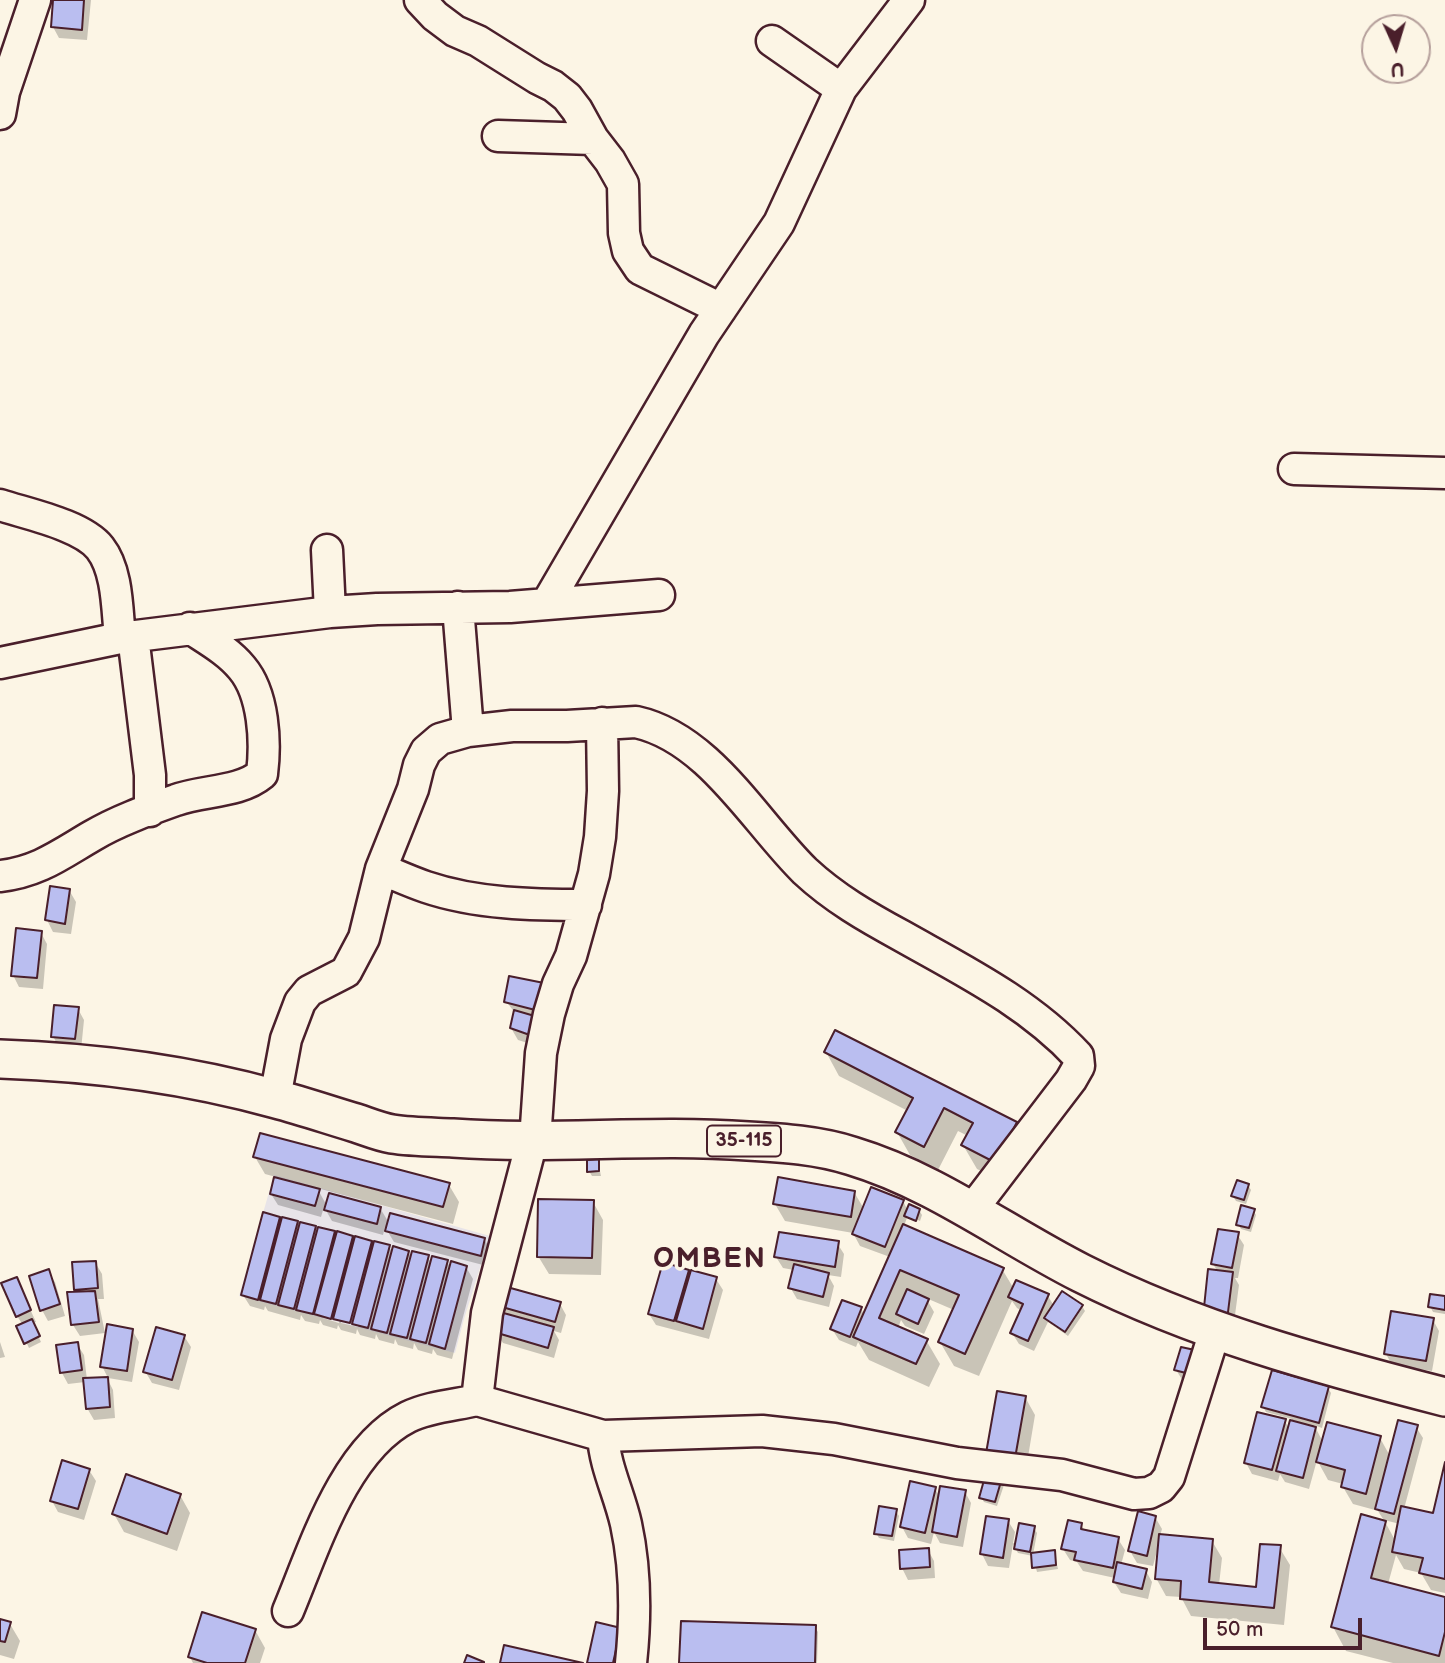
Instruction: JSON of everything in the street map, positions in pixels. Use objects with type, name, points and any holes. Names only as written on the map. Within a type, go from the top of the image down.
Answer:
[{"type":"main road","name":"35-115","points":[[0,1059],[69,1061],[177,1076],[275,1098],[391,1134],[532,1141],[727,1139],[825,1148],[884,1167],[971,1211],[1077,1271],[1164,1311],[1215,1331],[1329,1368],[1445,1397]]},
{"type":"street","points":[[0,114],[4,92],[35,0]]},
{"type":"street","points":[[420,0],[454,31],[478,41],[560,92],[577,110],[623,184],[624,233],[628,251],[640,269],[721,309]]},
{"type":"street","points":[[547,603],[721,309],[779,223],[841,89],[908,0]]},
{"type":"street","points":[[772,41],[841,89]]},
{"type":"street","points":[[498,135],[593,139]]},
{"type":"street","points":[[1294,469],[1445,473]]},
{"type":"street","points":[[0,505],[77,531],[92,539],[101,549],[114,583],[126,637],[149,766],[150,811]]},
{"type":"street","points":[[327,550],[330,612]]},
{"type":"street","points":[[0,663],[126,637],[330,612],[510,607],[659,595]]},
{"type":"street","points":[[458,607],[468,731]]},
{"type":"street","points":[[0,876],[12,875],[51,862],[93,835],[150,811],[192,795],[247,783],[262,774],[262,727],[257,698],[251,683],[244,669],[233,659],[190,628]]},
{"type":"street","points":[[275,1098],[286,1039],[300,1002],[309,991],[346,972],[364,938],[381,869],[426,751],[440,739],[468,731],[512,726],[636,722],[690,746],[746,803],[804,870],[844,904],[1022,1006],[1078,1056],[1079,1066],[1071,1080],[971,1211]]},
{"type":"street","points":[[477,1400],[487,1313],[532,1141],[541,1052],[549,1014],[558,984],[571,957],[586,905],[600,837],[603,791],[602,723]]},
{"type":"street","points":[[381,869],[427,887],[462,896],[547,905],[586,905]]},
{"type":"street","points":[[288,1611],[349,1473],[394,1424],[412,1415],[477,1400],[603,1436],[762,1432],[834,1439],[976,1465],[1062,1475],[1134,1494],[1149,1493],[1161,1487],[1168,1477],[1215,1331]]},
{"type":"street","points":[[603,1436],[607,1470],[625,1521],[632,1558],[635,1595],[631,1663]]},
{"type":"shaded area","points":[[274,1175],[490,1236],[455,1353],[239,1296]]},
{"type":"building","points":[[53,0],[84,0],[82,30],[51,27]]},
{"type":"building","points":[[50,886],[70,889],[65,924],[45,920]]},
{"type":"building","points":[[16,928],[42,931],[37,978],[11,976]]},
{"type":"building","points":[[509,976],[549,984],[543,1012],[504,1002]]},
{"type":"building","points":[[54,1005],[79,1007],[75,1039],[51,1037]]},
{"type":"building","points":[[514,1010],[545,1019],[541,1039],[510,1028]]},
{"type":"building","points":[[835,1030],[1017,1122],[996,1163],[961,1145],[973,1123],[944,1108],[924,1147],[895,1132],[913,1098],[824,1052]]},
{"type":"building","points":[[260,1133],[450,1183],[443,1207],[253,1157]]},
{"type":"building","points":[[599,1159],[599,1171],[587,1172],[587,1160]]},
{"type":"building","points":[[274,1177],[320,1189],[315,1206],[270,1194]]},
{"type":"building","points":[[778,1177],[855,1191],[851,1217],[773,1204]]},
{"type":"building","points":[[1237,1180],[1249,1184],[1244,1200],[1231,1196]]},
{"type":"building","points":[[871,1187],[904,1200],[885,1247],[852,1234]]},
{"type":"building","points":[[329,1193],[381,1207],[377,1224],[324,1210]]},
{"type":"building","points":[[538,1199],[594,1200],[592,1258],[537,1257]]},
{"type":"building","points":[[909,1204],[920,1209],[916,1221],[904,1216]]},
{"type":"building","points":[[1241,1205],[1255,1209],[1249,1228],[1236,1225]]},
{"type":"building","points":[[263,1212],[280,1217],[258,1300],[241,1295]]},
{"type":"building","points":[[390,1213],[485,1238],[481,1256],[385,1231]]},
{"type":"building","points":[[282,1217],[298,1221],[276,1304],[260,1300]]},
{"type":"building","points":[[300,1222],[316,1226],[294,1309],[278,1305]]},
{"type":"building","points":[[903,1224],[1004,1268],[965,1354],[938,1342],[959,1295],[900,1270],[879,1318],[928,1339],[916,1364],[853,1337]]},
{"type":"building","points":[[318,1227],[335,1231],[313,1314],[296,1310]]},
{"type":"building","points":[[1218,1229],[1239,1232],[1232,1268],[1211,1264]]},
{"type":"building","points":[[337,1231],[353,1236],[331,1319],[314,1314]]},
{"type":"building","points":[[779,1232],[839,1241],[835,1267],[774,1257]]},
{"type":"building","points":[[355,1236],[372,1241],[350,1323],[333,1319]]},
{"type":"building","points":[[374,1241],[390,1245],[368,1328],[352,1324]]},
{"type":"building","points":[[393,1246],[409,1251],[387,1333],[371,1329]]},
{"type":"building","points":[[412,1251],[429,1255],[407,1338],[390,1334]]},
{"type":"building","points":[[432,1256],[448,1260],[426,1343],[410,1339]]},
{"type":"building","points":[[96,1261],[98,1288],[74,1290],[72,1262]]},
{"type":"building","points":[[451,1261],[467,1266],[445,1349],[429,1344]]},
{"type":"building","points":[[663,1262],[689,1270],[674,1321],[648,1314]]},
{"type":"building","points":[[794,1264],[829,1273],[823,1297],[788,1288]]},
{"type":"building","points":[[49,1269],[60,1304],[40,1311],[29,1276]]},
{"type":"building","points":[[1208,1269],[1233,1272],[1227,1320],[1203,1317]]},
{"type":"building","points":[[691,1270],[717,1277],[703,1329],[676,1321]]},
{"type":"building","points":[[17,1277],[31,1310],[16,1317],[1,1283]]},
{"type":"building","points":[[1016,1280],[1049,1294],[1028,1341],[1010,1333],[1023,1304],[1008,1297]]},
{"type":"building","points":[[507,1287],[561,1302],[555,1322],[502,1307]]},
{"type":"building","points":[[907,1289],[929,1299],[918,1324],[896,1314]]},
{"type":"building","points":[[95,1291],[99,1322],[71,1325],[67,1292]]},
{"type":"building","points":[[1062,1291],[1083,1305],[1065,1332],[1044,1318]]},
{"type":"building","points":[[1430,1294],[1445,1296],[1445,1310],[1428,1307]]},
{"type":"building","points":[[842,1300],[862,1307],[850,1337],[830,1329]]},
{"type":"building","points":[[1391,1311],[1434,1318],[1426,1361],[1384,1354]]},
{"type":"building","points":[[500,1312],[554,1327],[548,1348],[494,1332]]},
{"type":"building","points":[[32,1319],[40,1336],[24,1344],[16,1326]]},
{"type":"building","points":[[107,1324],[133,1329],[127,1371],[100,1367]]},
{"type":"building","points":[[156,1327],[185,1335],[172,1380],[143,1372]]},
{"type":"building","points":[[78,1342],[82,1370],[60,1373],[56,1345]]},
{"type":"building","points":[[1181,1347],[1204,1352],[1198,1376],[1174,1370]]},
{"type":"building","points":[[1272,1370],[1329,1386],[1319,1423],[1261,1407]]},
{"type":"building","points":[[108,1377],[110,1407],[86,1409],[83,1378]]},
{"type":"building","points":[[997,1391],[1026,1396],[1014,1464],[985,1459]]},
{"type":"building","points":[[1257,1412],[1286,1419],[1272,1470],[1244,1463]]},
{"type":"building","points":[[1290,1420],[1316,1427],[1303,1478],[1276,1471]]},
{"type":"building","points":[[1398,1420],[1418,1425],[1394,1514],[1375,1509]]},
{"type":"building","points":[[1327,1422],[1381,1436],[1366,1494],[1341,1487],[1345,1470],[1316,1462]]},
{"type":"building","points":[[62,1460],[90,1469],[78,1509],[50,1501]]},
{"type":"building","points":[[1445,1462],[1445,1579],[1419,1573],[1423,1558],[1392,1552],[1401,1506],[1433,1513]]},
{"type":"building","points":[[986,1473],[1002,1478],[995,1502],[979,1498]]},
{"type":"building","points":[[126,1474],[181,1494],[167,1534],[112,1514]]},
{"type":"building","points":[[910,1481],[936,1487],[925,1533],[900,1527]]},
{"type":"building","points":[[940,1486],[966,1490],[957,1537],[932,1532]]},
{"type":"building","points":[[879,1506],[897,1509],[892,1536],[874,1534]]},
{"type":"building","points":[[1138,1511],[1156,1516],[1147,1556],[1128,1551]]},
{"type":"building","points":[[1361,1514],[1386,1521],[1371,1578],[1445,1597],[1445,1632],[1439,1656],[1331,1627]]},
{"type":"building","points":[[986,1516],[1009,1519],[1003,1558],[980,1554]]},
{"type":"building","points":[[1068,1520],[1082,1523],[1081,1529],[1119,1537],[1113,1568],[1074,1560],[1076,1552],[1061,1549]]},
{"type":"building","points":[[1019,1523],[1035,1526],[1030,1552],[1014,1549]]},
{"type":"building","points":[[1159,1534],[1213,1539],[1209,1582],[1256,1587],[1260,1544],[1281,1545],[1274,1608],[1180,1599],[1181,1581],[1155,1579]]},
{"type":"building","points":[[929,1548],[930,1567],[900,1569],[899,1550]]},
{"type":"building","points":[[1055,1550],[1056,1565],[1032,1568],[1031,1553]]},
{"type":"building","points":[[1117,1562],[1147,1569],[1142,1589],[1113,1582]]},
{"type":"building","points":[[202,1612],[256,1629],[245,1663],[207,1663],[188,1657]]},
{"type":"building","points":[[0,1619],[11,1622],[5,1642],[0,1641]]},
{"type":"building","points":[[681,1621],[816,1625],[815,1663],[679,1663]]},
{"type":"building","points":[[596,1622],[621,1628],[613,1663],[587,1663]]},
{"type":"building","points":[[504,1645],[583,1663],[500,1663]]},
{"type":"building","points":[[467,1655],[484,1662],[484,1663],[464,1663]]},
{"type":"district","name":"OMBEN","points":[[710,1260]]}]
